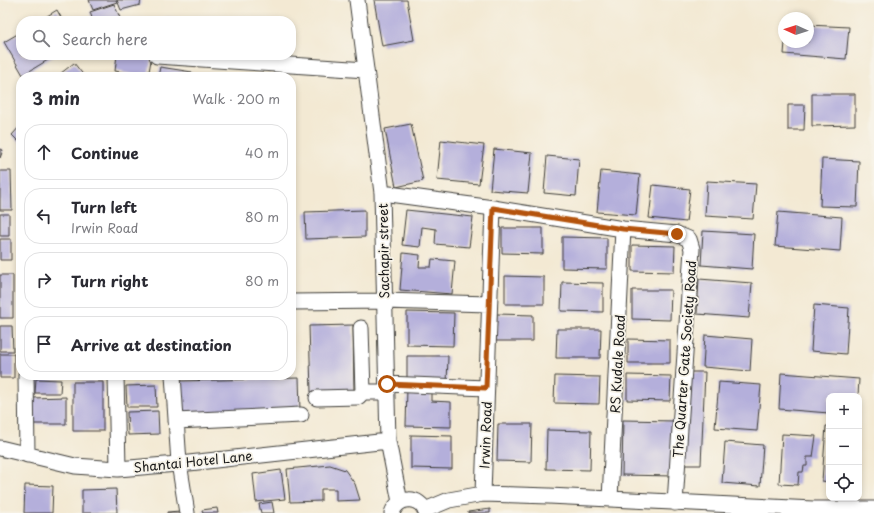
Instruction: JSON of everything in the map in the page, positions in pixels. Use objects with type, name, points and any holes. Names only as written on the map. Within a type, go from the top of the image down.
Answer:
[{"type":"street","name":"Sachapir street","points":[[357,0],[382,193],[388,441],[396,507]]},
{"type":"street","points":[[217,60],[366,70]]},
{"type":"street","name":"The Quarter Gate Society Road","points":[[382,193],[493,208],[623,229],[677,234],[689,239],[692,249],[674,502]]},
{"type":"street","name":"Irwin Road","points":[[482,494],[493,208]]},
{"type":"street","name":"RS Kudale Road","points":[[610,499],[623,229]]},
{"type":"street","points":[[296,302],[384,301],[489,304]]},
{"type":"street","points":[[362,328],[363,392]]},
{"type":"street","points":[[26,380],[27,455]]},
{"type":"street","points":[[116,380],[118,469]]},
{"type":"street","points":[[173,380],[179,463],[187,513]]},
{"type":"street","points":[[317,398],[358,397],[363,392],[387,388],[486,388]]},
{"type":"street","points":[[176,421],[301,415]]},
{"type":"street","name":"Shantai Hotel Lane","points":[[0,448],[74,466],[118,469],[388,441]]},
{"type":"street","points":[[396,507],[406,500],[414,500],[422,505],[425,512],[449,500],[482,494],[610,499],[650,507],[674,502],[700,508],[874,509]]},
{"type":"building","points":[[89,0],[116,0],[117,2],[93,10]]},
{"type":"building","points":[[117,0],[141,0],[140,5],[121,10]]},
{"type":"building","points":[[374,0],[407,0],[414,40],[382,46]]},
{"type":"building","points":[[114,4],[119,16],[91,16],[90,12]]},
{"type":"building","points":[[57,10],[60,16],[47,16]]},
{"type":"building","points":[[814,25],[849,27],[846,59],[784,54],[784,48],[814,48]]},
{"type":"building","points":[[16,35],[16,60],[48,60],[28,72],[21,72],[4,42]]},
{"type":"building","points":[[116,60],[151,60],[149,72],[115,71]]},
{"type":"building","points":[[74,63],[81,72],[62,72]]},
{"type":"building","points":[[160,67],[192,72],[159,72]]},
{"type":"building","points":[[812,94],[855,94],[855,125],[812,126]]},
{"type":"building","points":[[788,105],[805,105],[804,130],[788,130]]},
{"type":"building","points":[[411,124],[423,181],[396,187],[385,129]]},
{"type":"building","points":[[16,131],[16,139],[12,135]]},
{"type":"building","points":[[441,140],[484,145],[479,184],[437,180]]},
{"type":"building","points":[[0,149],[3,150],[0,158]]},
{"type":"building","points":[[494,149],[532,153],[528,193],[490,190]]},
{"type":"building","points":[[547,156],[579,159],[576,196],[544,193]]},
{"type":"building","points":[[822,159],[859,161],[857,207],[820,206]]},
{"type":"building","points":[[0,171],[11,171],[12,210],[0,210]]},
{"type":"building","points":[[601,171],[640,175],[636,215],[597,212]]},
{"type":"building","points":[[707,181],[756,184],[753,219],[705,216]]},
{"type":"building","points":[[653,185],[690,189],[686,222],[649,218]]},
{"type":"building","points":[[365,210],[365,237],[306,239],[305,212]]},
{"type":"building","points":[[406,210],[473,217],[469,247],[435,244],[436,229],[422,227],[420,247],[402,245]]},
{"type":"building","points":[[778,212],[842,217],[840,251],[775,246]]},
{"type":"building","points":[[0,214],[9,214],[9,236],[0,236]]},
{"type":"building","points":[[502,228],[543,228],[543,254],[502,253]]},
{"type":"building","points":[[703,231],[754,234],[752,269],[701,265]]},
{"type":"building","points":[[562,237],[607,238],[607,269],[562,268]]},
{"type":"building","points":[[0,239],[11,239],[11,260],[0,260]]},
{"type":"building","points":[[632,245],[675,246],[674,272],[632,271]]},
{"type":"building","points":[[403,253],[420,255],[419,267],[431,267],[432,259],[455,261],[452,294],[400,290]]},
{"type":"building","points":[[0,275],[13,275],[13,318],[0,318]]},
{"type":"building","points":[[505,276],[544,277],[544,304],[505,304]]},
{"type":"building","points":[[699,279],[752,283],[749,318],[697,314]]},
{"type":"building","points":[[562,282],[603,283],[603,312],[561,311]]},
{"type":"building","points":[[632,290],[671,290],[670,320],[632,319]]},
{"type":"building","points":[[814,305],[849,308],[846,354],[811,351]]},
{"type":"building","points":[[407,312],[454,313],[453,346],[407,345]]},
{"type":"building","points":[[497,314],[533,315],[533,341],[496,341]]},
{"type":"building","points":[[353,325],[354,392],[311,392],[309,326]]},
{"type":"building","points":[[0,326],[12,326],[13,351],[0,351]]},
{"type":"building","points":[[557,329],[601,329],[600,358],[556,358]]},
{"type":"building","points":[[705,335],[752,339],[750,371],[703,367]]},
{"type":"building","points":[[628,339],[670,340],[670,363],[628,363]]},
{"type":"building","points":[[0,354],[14,354],[14,378],[0,378]]},
{"type":"building","points":[[407,356],[448,356],[447,384],[407,383]]},
{"type":"building","points":[[685,372],[705,372],[701,465],[682,465]]},
{"type":"building","points":[[781,373],[859,379],[858,393],[826,393],[826,413],[779,409]]},
{"type":"building","points":[[627,375],[671,376],[670,401],[627,400]]},
{"type":"building","points":[[555,376],[600,377],[599,404],[554,403]]},
{"type":"building","points":[[296,378],[299,378],[300,411],[181,415],[180,381],[296,380]]},
{"type":"building","points":[[36,380],[61,380],[60,393],[35,393]]},
{"type":"building","points":[[73,382],[103,382],[103,431],[73,431]]},
{"type":"building","points":[[719,382],[761,385],[757,431],[715,428]]},
{"type":"building","points":[[156,385],[157,407],[127,407],[126,386]]},
{"type":"building","points":[[407,388],[431,388],[431,401],[451,402],[451,427],[406,426]]},
{"type":"building","points":[[66,397],[66,424],[33,424],[32,398]]},
{"type":"building","points":[[158,411],[159,434],[128,435],[127,412]]},
{"type":"building","points":[[623,420],[674,421],[673,476],[622,475]]},
{"type":"building","points":[[498,424],[532,424],[531,462],[497,461]]},
{"type":"building","points":[[826,426],[826,482],[822,481]]},
{"type":"building","points":[[547,430],[591,431],[590,470],[546,469]]},
{"type":"building","points":[[782,434],[816,436],[813,457],[807,457],[807,466],[804,466],[803,472],[799,472],[798,485],[779,484]]},
{"type":"building","points":[[411,435],[452,436],[452,469],[411,468]]},
{"type":"building","points":[[725,442],[763,445],[760,486],[722,483]]},
{"type":"building","points":[[330,465],[345,470],[355,484],[360,500],[336,501],[336,489],[321,489],[321,501],[290,502],[287,469]]},
{"type":"building","points":[[281,470],[285,499],[256,502],[253,474]]},
{"type":"building","points":[[25,485],[53,486],[52,513],[24,513]]},
{"type":"building","points":[[116,489],[117,513],[82,513],[82,490]]},
{"type":"building","points":[[272,502],[274,513],[261,513],[259,504]]},
{"type":"building","points":[[217,508],[218,513],[203,513],[202,510]]},
{"type":"building","points":[[490,509],[490,513],[468,513],[468,512]]},
{"type":"building","points":[[180,511],[180,513],[167,513],[167,512]]},
{"type":"route","points":[[387,384],[486,388],[493,208],[623,229],[677,234]]}]
